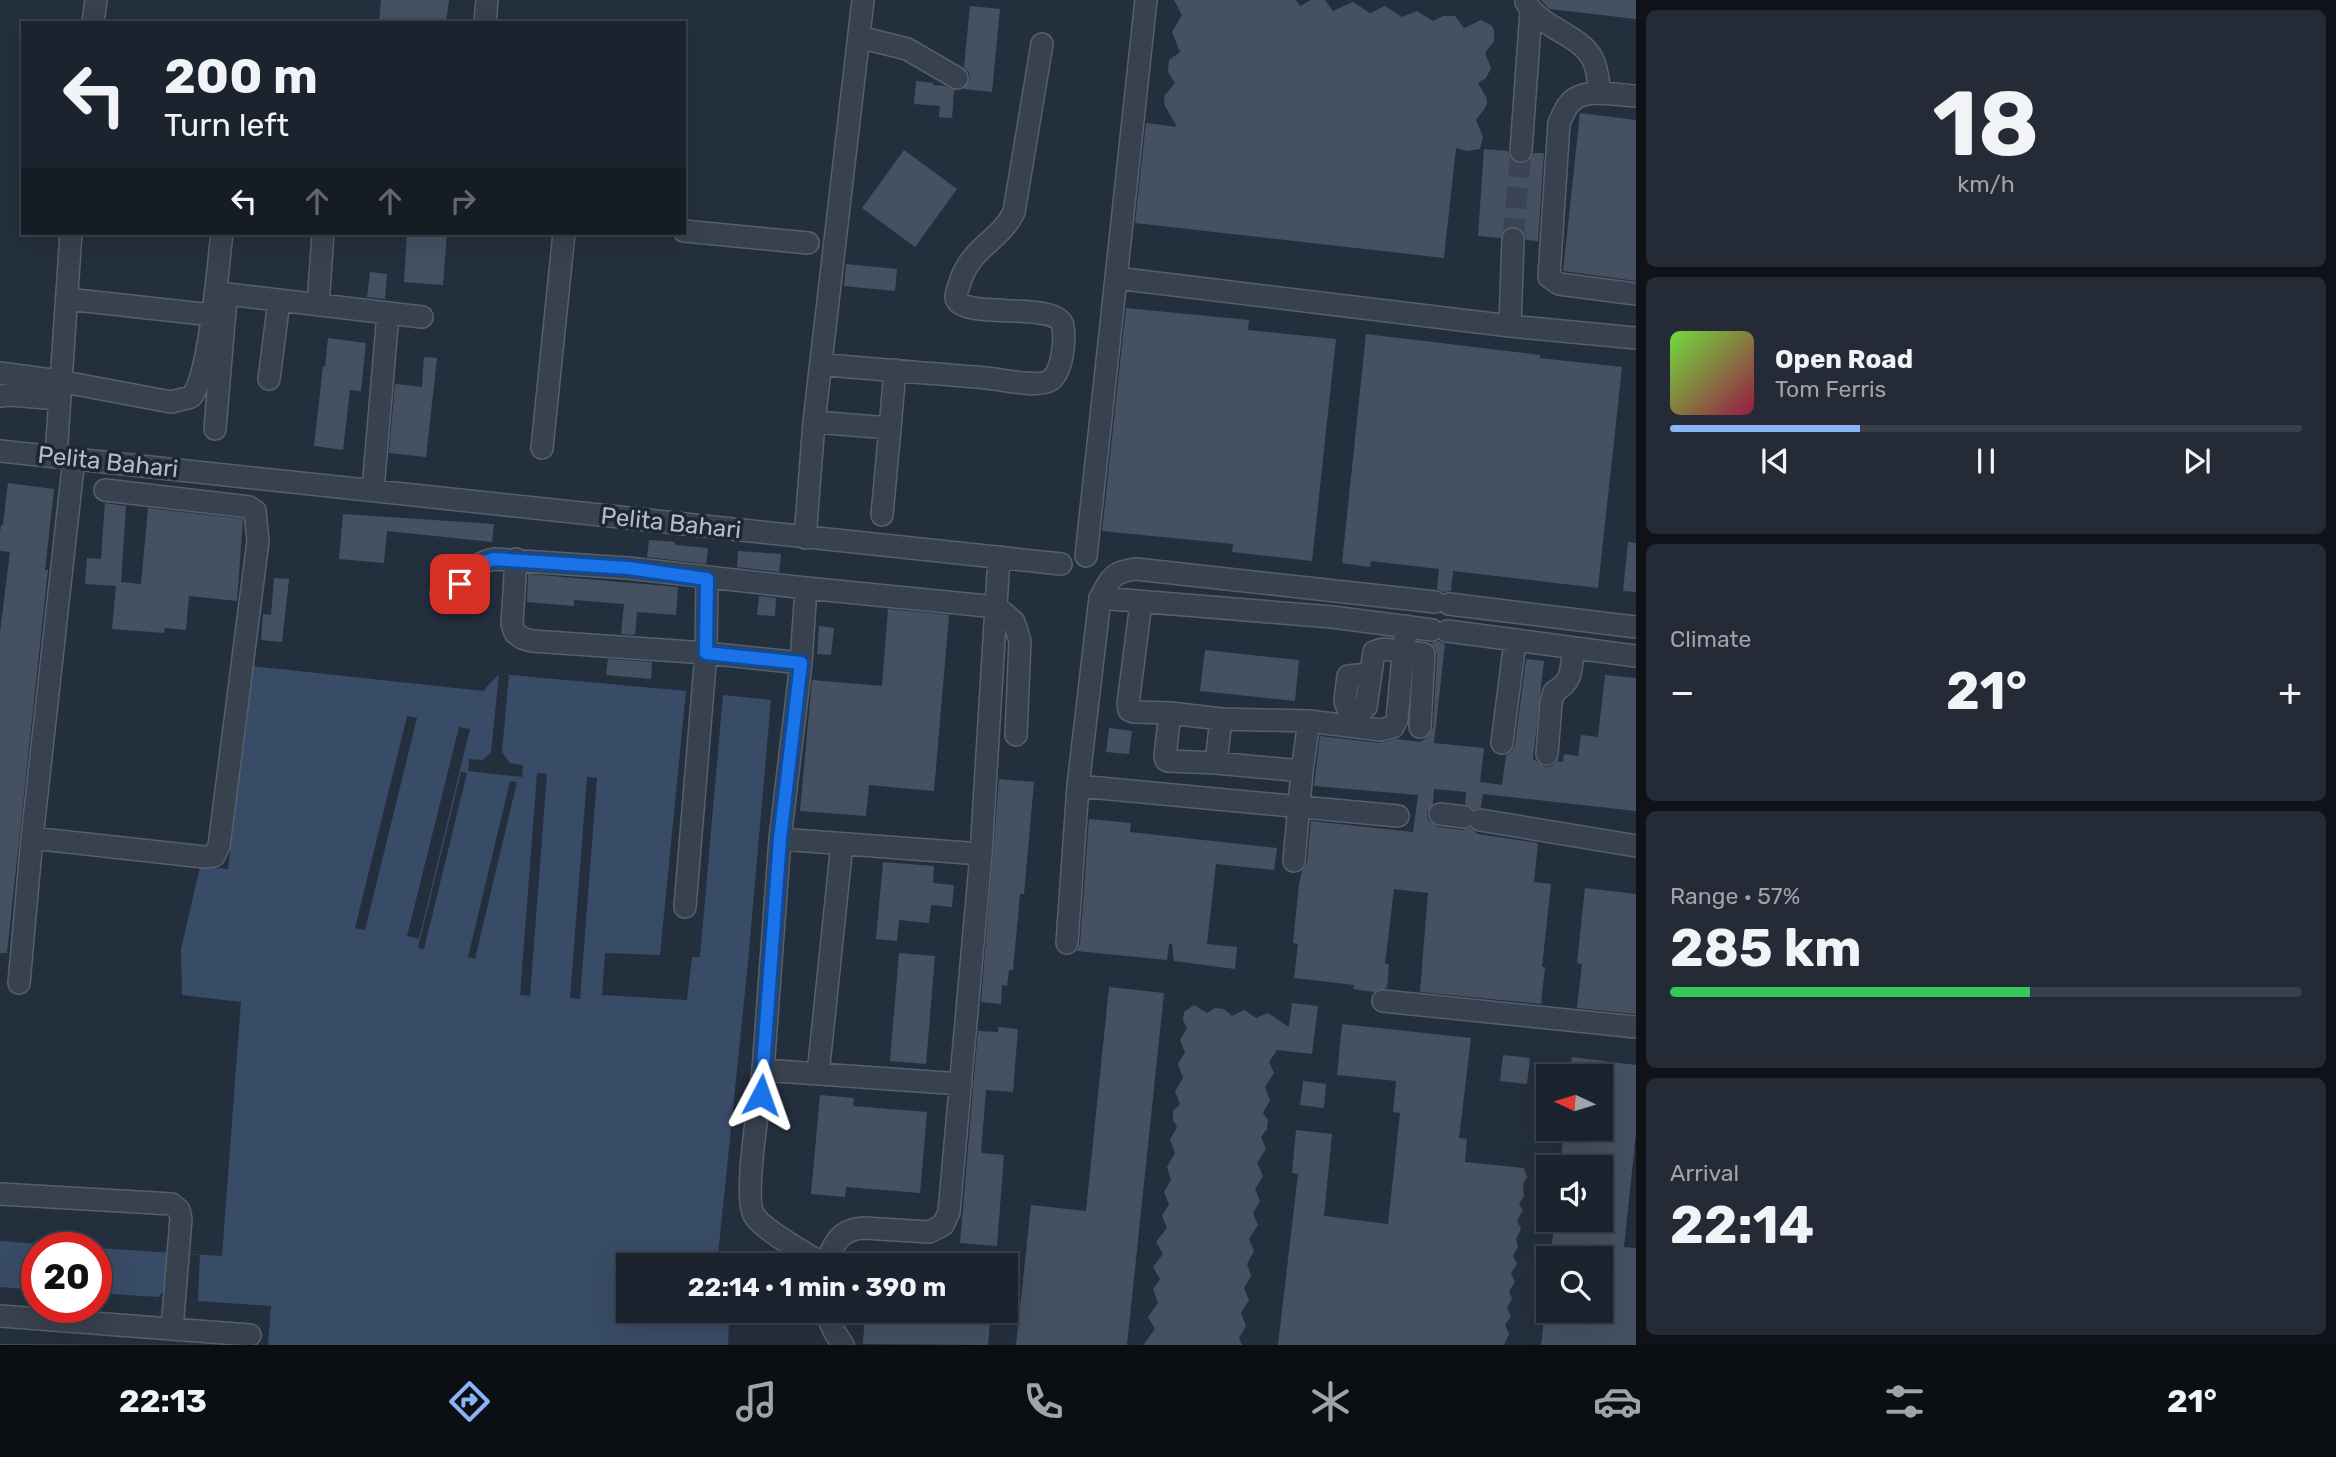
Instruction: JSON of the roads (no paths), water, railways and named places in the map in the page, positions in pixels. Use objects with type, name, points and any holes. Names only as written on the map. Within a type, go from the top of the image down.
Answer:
[{"type":"lane","points":[[93,21],[96,0]]},
{"type":"lane","points":[[485,21],[487,0]]},
{"type":"lane","points":[[805,538],[814,422],[863,0]]},
{"type":"lane","points":[[1086,556],[1146,0]]},
{"type":"lane","points":[[1528,6],[1587,52],[1593,60],[1600,93]]},
{"type":"lane","points":[[1521,152],[1528,6]]},
{"type":"lane","points":[[859,37],[907,49],[957,78]]},
{"type":"lane","points":[[821,364],[1026,383],[1046,382],[1055,376],[1063,346],[1063,325],[1060,320],[1026,312],[967,308],[958,302],[956,297],[964,271],[977,252],[1008,225],[1014,212],[1042,44]]},
{"type":"lane","points":[[1636,96],[1600,93],[1580,96],[1569,103],[1559,123],[1549,277],[1559,284],[1636,293]]},
{"type":"lane","points":[[686,231],[808,243]]},
{"type":"lane","points":[[19,983],[65,457],[59,390],[71,235]]},
{"type":"lane","points":[[0,373],[59,390],[183,401],[197,391],[201,382],[222,235]]},
{"type":"lane","points":[[215,429],[228,235]]},
{"type":"lane","points":[[318,306],[323,235]]},
{"type":"lane","points":[[542,447],[564,235]]},
{"type":"lane","points":[[1510,326],[1514,239]]},
{"type":"lane","points":[[1116,278],[1510,326],[1636,338]]},
{"type":"lane","points":[[226,294],[422,317]]},
{"type":"lane","points":[[67,299],[212,315]]},
{"type":"lane","points":[[269,379],[279,301]]},
{"type":"lane","points":[[373,489],[388,314]]},
{"type":"lane","points":[[882,515],[895,370]]},
{"type":"lane","points":[[0,396],[59,390]]},
{"type":"lane","points":[[814,422],[890,428]]},
{"type":"lane","name":"Pelita Bahari","points":[[0,451],[1062,564]]},
{"type":"lane","points":[[32,838],[204,857],[214,856],[219,846],[258,541],[255,511],[249,507],[105,490]]},
{"type":"lane","points":[[830,1253],[834,1242],[843,1232],[854,1228],[929,1232],[947,1221],[981,854],[999,557]]},
{"type":"lane","points":[[441,594],[460,584],[476,565],[483,561],[516,559],[628,568],[707,579],[997,607],[1014,622],[1020,641],[1016,735]]},
{"type":"lane","points":[[516,559],[512,624],[515,633],[522,638],[801,663]]},
{"type":"lane","points":[[1067,943],[1078,786],[1100,598],[1113,576],[1120,571],[1136,569],[1636,627]]},
{"type":"lane","points":[[685,907],[706,653],[707,579]]},
{"type":"lane","points":[[1264,612],[1267,584]]},
{"type":"lane","points":[[806,588],[801,663],[780,839],[763,1070],[750,1193],[754,1215],[765,1226],[807,1253]]},
{"type":"lane","points":[[1100,598],[1332,617],[1636,656]]},
{"type":"lane","points":[[1141,603],[1128,704],[1129,710],[1134,712],[1221,719],[1310,721],[1380,730],[1393,727],[1405,651],[1406,626]]},
{"type":"lane","points":[[1502,743],[1515,641]]},
{"type":"lane","points":[[1370,674],[1374,652],[1382,649],[1421,652],[1425,657],[1420,727]]},
{"type":"lane","points":[[1547,754],[1551,703],[1554,692],[1565,686],[1570,677],[1573,650]]},
{"type":"lane","points":[[1170,713],[1166,760],[1302,771]]},
{"type":"lane","points":[[1216,763],[1221,719]]},
{"type":"lane","points":[[1294,860],[1302,771],[1310,721]]},
{"type":"lane","points":[[1078,786],[1398,816]]},
{"type":"lane","points":[[1440,814],[1636,846]]},
{"type":"lane","points":[[780,839],[981,854]]},
{"type":"lane","points":[[818,1074],[842,844]]},
{"type":"lane","points":[[1383,1001],[1636,1027]]},
{"type":"lane","points":[[763,1070],[961,1084]]},
{"type":"lane","points":[[0,1194],[172,1204],[180,1210],[172,1329]]},
{"type":"lane","points":[[0,1316],[250,1335]]},
{"type":"lane","points":[[830,1323],[843,1345]]},
{"type":"water","points":[[252,666],[483,691],[499,674],[686,691],[660,955],[605,953],[602,995],[687,1000],[692,957],[700,957],[723,695],[771,700],[718,1253],[616,1253],[616,1323],[729,1323],[728,1345],[0,1345],[0,1241],[21,1242],[21,1323],[112,1323],[112,1249],[222,1256],[241,1002],[182,995],[181,949],[200,867],[228,869]]},
{"type":"tunnel","points":[[1513,239],[1521,151]]}]
